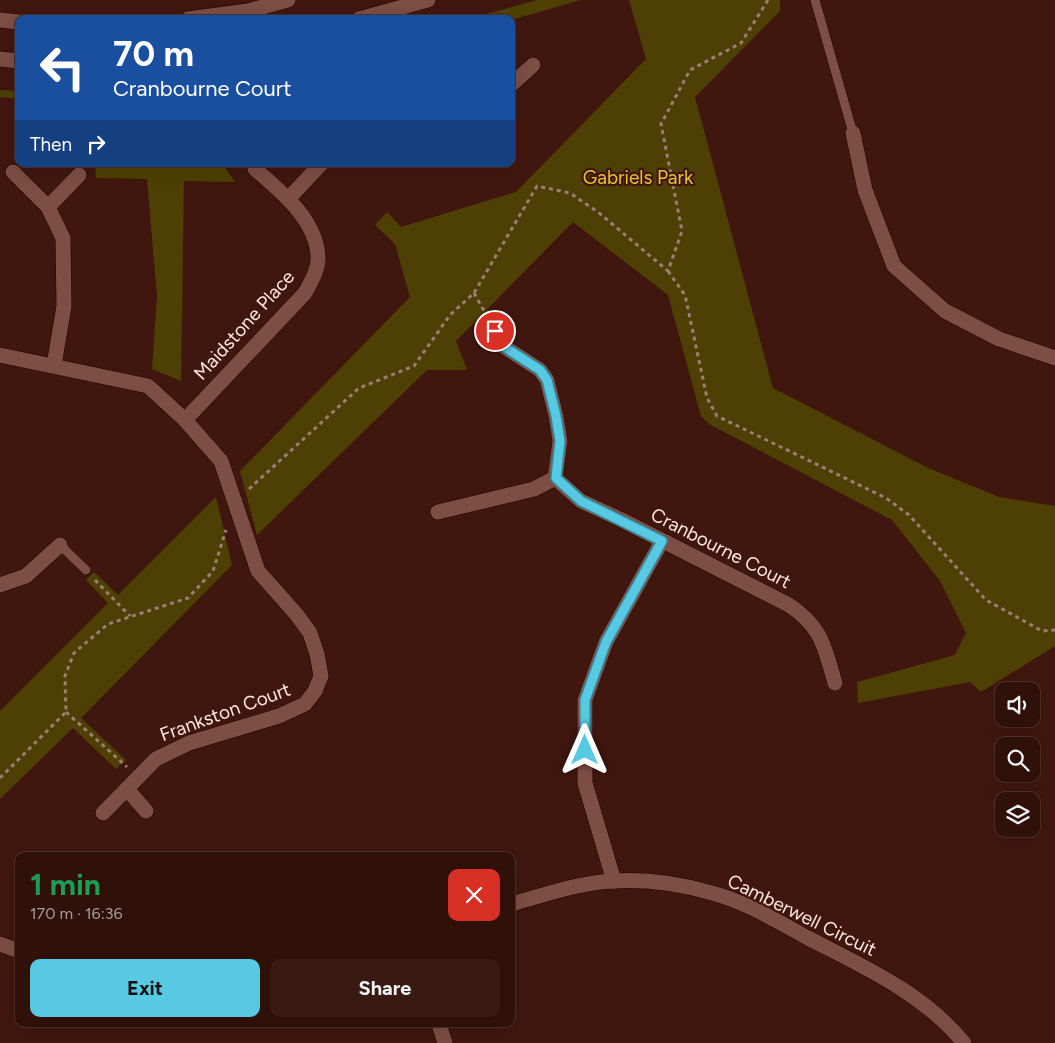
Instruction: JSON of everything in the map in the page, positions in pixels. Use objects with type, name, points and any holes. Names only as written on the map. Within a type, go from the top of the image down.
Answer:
[{"type":"street","points":[[218,15],[248,11],[288,0]]},
{"type":"street","points":[[374,15],[428,0]]},
{"type":"street","points":[[0,20],[15,22]]},
{"type":"street","points":[[0,59],[15,61]]},
{"type":"street","points":[[515,81],[533,65]]},
{"type":"street","points":[[853,133],[865,190],[894,266],[945,311],[999,339],[1055,358]]},
{"type":"street","points":[[288,199],[319,167]]},
{"type":"street","name":"Maidstone Place","points":[[185,420],[305,293],[314,277],[318,257],[314,240],[305,222],[288,199],[255,169]]},
{"type":"street","points":[[13,172],[48,207],[64,238],[64,306],[54,365]]},
{"type":"street","points":[[48,207],[79,175]]},
{"type":"street","points":[[438,512],[534,488],[556,478],[560,441],[547,380],[540,370],[503,346],[495,331]]},
{"type":"street","name":"Frankston Court","points":[[0,355],[148,386],[185,420],[221,461],[258,572],[297,615],[310,634],[320,676],[315,691],[305,704],[279,716],[189,743],[156,759],[103,814]]},
{"type":"street","name":"Cranbourne Court","points":[[556,478],[581,501],[789,605],[806,616],[818,632],[835,683]]},
{"type":"street","points":[[614,881],[585,783],[585,700],[606,642],[662,541]]},
{"type":"street","points":[[0,585],[26,576],[60,546]]},
{"type":"street","points":[[127,788],[146,812]]},
{"type":"street","name":"Camberwell Circuit","points":[[515,903],[592,884],[614,881],[670,884],[713,893],[754,909],[898,985],[934,1011],[964,1043]]},
{"type":"street","points":[[0,944],[15,950]]},
{"type":"street","points":[[440,1027],[444,1043]]},
{"type":"lane","points":[[815,0],[853,133]]},
{"type":"lane","points":[[60,546],[86,570]]},
{"type":"path","points":[[668,271],[682,231],[661,124],[690,70],[741,43],[768,0]]},
{"type":"path","points":[[138,777],[66,712],[65,676],[74,653],[108,624],[188,598],[213,571],[235,502],[359,388],[414,366],[450,315],[474,293],[537,186],[570,193],[598,212],[668,271],[685,295],[707,398],[717,416],[886,498],[910,515],[986,600],[1042,631],[1055,630]]},
{"type":"path","points":[[474,293],[495,331]]},
{"type":"path","points":[[86,570],[130,616]]},
{"type":"path","points":[[0,778],[66,712]]},
{"type":"green space","points":[[537,0],[581,0],[515,19],[515,15],[483,15]]},
{"type":"green space","name":"Gabriels Park","points":[[629,0],[780,0],[780,11],[695,97],[773,388],[928,468],[999,497],[1055,506],[1055,646],[981,692],[970,682],[858,703],[857,682],[955,655],[966,633],[940,581],[892,520],[709,424],[701,416],[668,295],[573,222],[456,341],[467,370],[427,370],[257,535],[240,471],[410,297],[395,244],[375,225],[387,212],[401,227],[516,192],[646,59]]},
{"type":"green space","points":[[0,90],[15,91],[15,99],[0,97]]},
{"type":"green space","points":[[95,167],[225,167],[235,182],[184,181],[181,381],[152,369],[157,296],[147,179],[96,178]]},
{"type":"green space","points":[[216,497],[232,565],[81,718],[126,760],[116,769],[73,728],[0,799],[0,711],[108,603],[86,580],[94,572],[118,595]]},
{"type":"route","points":[[495,331],[503,346],[540,370],[547,380],[559,428],[560,441],[556,478],[581,501],[662,541],[606,642],[585,700],[585,750]]}]
